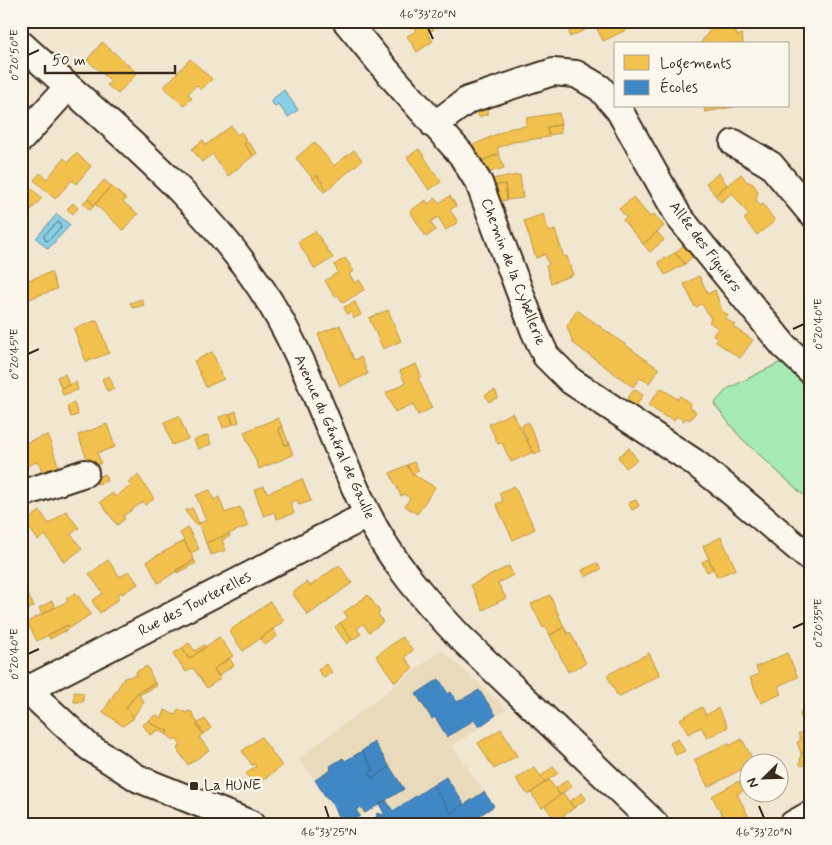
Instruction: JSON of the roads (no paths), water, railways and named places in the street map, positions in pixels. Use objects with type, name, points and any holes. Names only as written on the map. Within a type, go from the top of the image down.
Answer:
[{"type":"street","name":"Chemin de la Cybellerie","points":[[346,21],[461,154],[479,183],[534,330],[546,356],[571,381],[701,468],[811,559]]},
{"type":"street","name":"Avenue du Général de Gaulle","points":[[21,44],[169,179],[207,218],[244,264],[286,330],[367,515],[408,576],[440,616],[655,824]]},
{"type":"street","name":"Allée des Figuiers","points":[[434,125],[468,100],[553,72],[576,74],[600,88],[614,104]]},
{"type":"street","points":[[21,139],[68,87]]},
{"type":"street","name":"Allée des Figuiers","points":[[617,108],[679,218],[784,346],[811,371]]},
{"type":"street","points":[[734,143],[770,165],[811,213]]},
{"type":"street","points":[[21,494],[85,473]]},
{"type":"street","name":"Rue des Tourterelles","points":[[24,689],[367,515]]},
{"type":"street","points":[[24,689],[89,747],[138,779],[251,824]]},
{"type":"street","points":[[793,824],[811,814]]},
{"type":"water","points":[[284,90],[298,110],[288,117],[278,104],[275,106],[270,101]]},
{"type":"water","points":[[57,214],[70,225],[48,249],[36,238]]},
{"type":"place","name":"La HUNE","points":[[194,786]]}]
